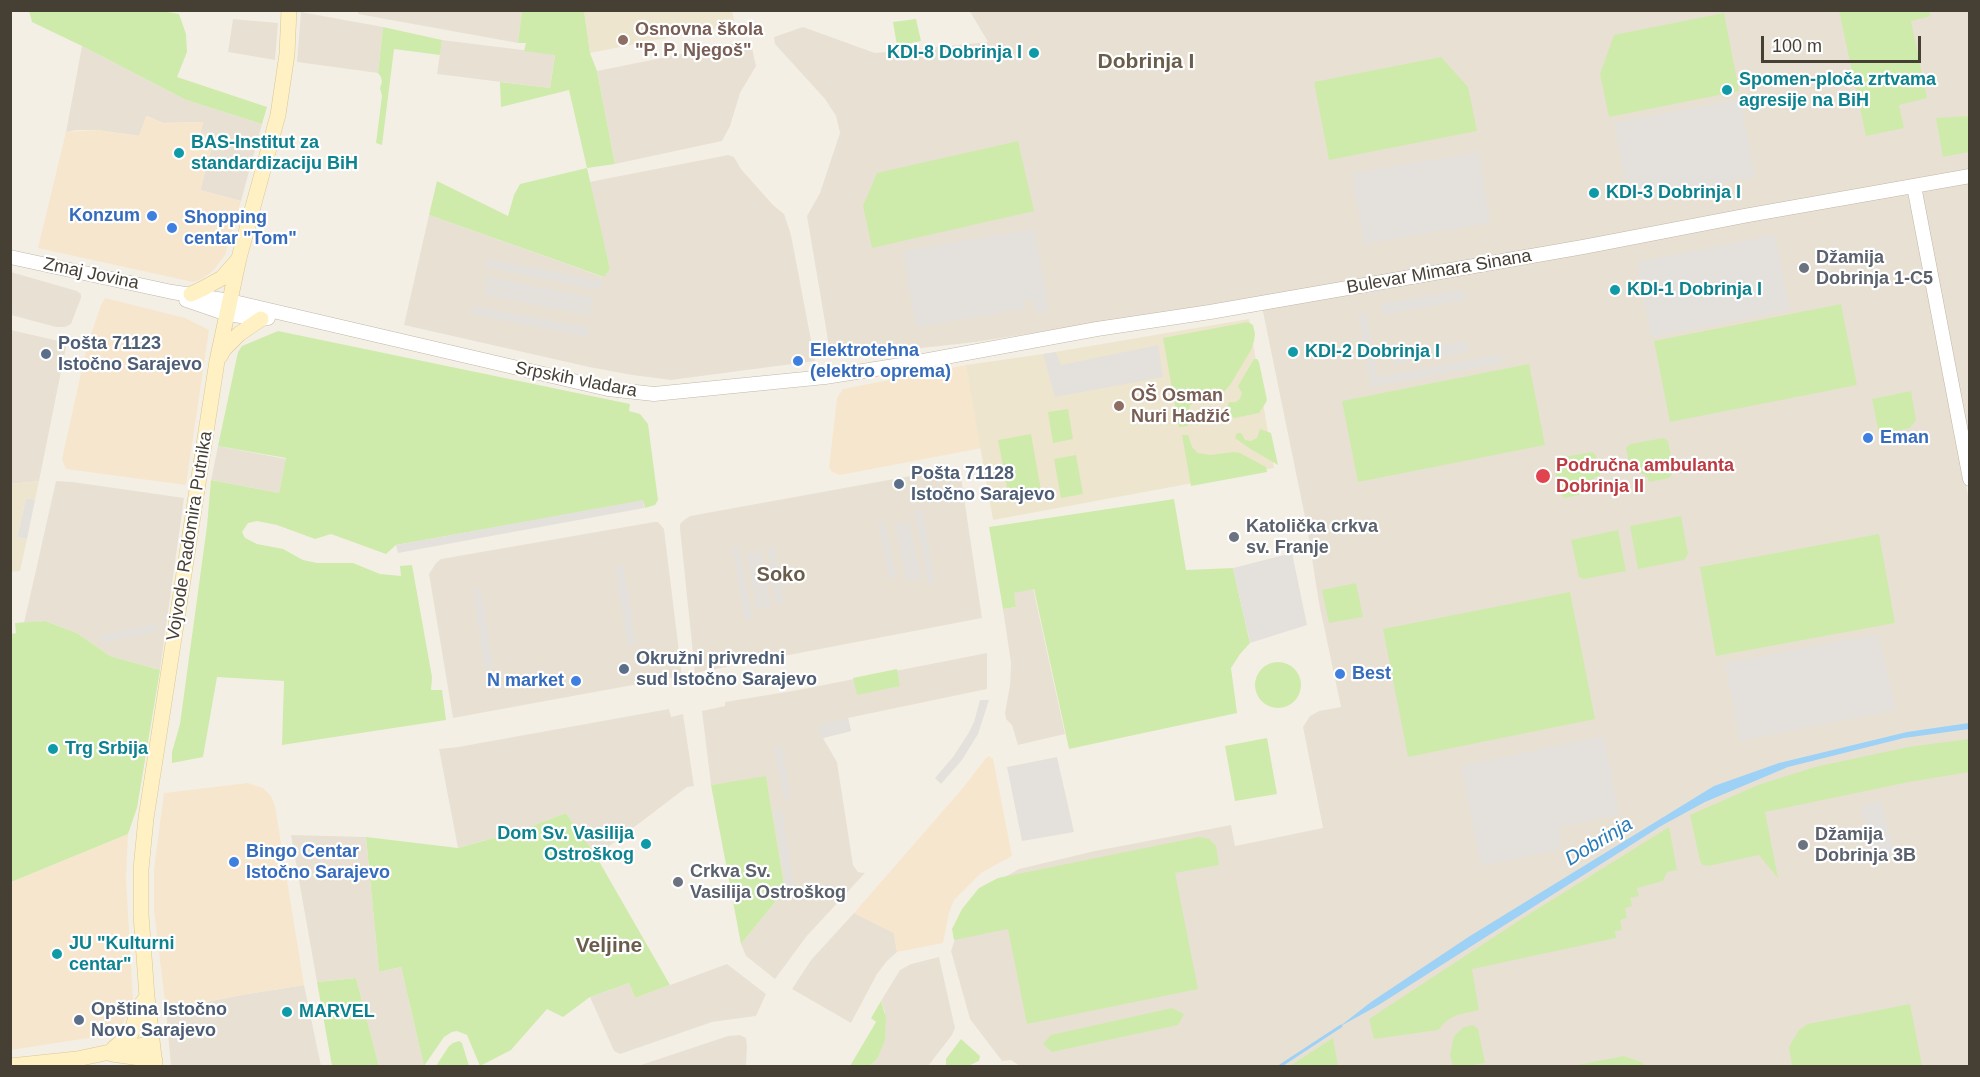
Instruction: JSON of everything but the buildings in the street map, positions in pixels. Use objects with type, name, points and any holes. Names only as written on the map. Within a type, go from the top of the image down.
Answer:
[{"type":"main road","name":"Vojvode Radomira Putnika","points":[[155,1063],[141,915],[141,869],[146,818],[217,361],[239,258],[278,115],[287,54],[289,10]]},
{"type":"main road","points":[[191,294],[222,278],[239,258]]},
{"type":"main road","points":[[217,361],[224,349],[239,334],[261,319]]},
{"type":"main road","points":[[106,1053],[123,1043],[131,1034],[139,1007],[147,997]]},
{"type":"main road","points":[[10,1066],[77,1059],[152,1042]]},
{"type":"main road","points":[[106,1053],[155,1063]]},
{"type":"street","name":"Bulevar Mimara Sinana","points":[[907,364],[1107,327],[1210,312],[1583,247],[1749,214],[1970,176]]},
{"type":"street","points":[[1914,186],[1970,479]]},
{"type":"street","name":"Zmaj Jovina","points":[[10,257],[172,292],[191,294],[228,308]]},
{"type":"street","name":"Zmaj Jovina","points":[[172,292],[189,301],[228,308]]},
{"type":"street","name":"Srpskih vladara","points":[[228,308],[285,314],[549,376],[635,393],[654,394],[825,377],[907,364]]},
{"type":"street","name":"Srpskih vladara","points":[[228,308],[261,319],[285,314]]},
{"type":"shaded area","points":[[358,10],[522,11],[518,43],[358,14]]},
{"type":"shaded area","points":[[969,10],[1969,11],[1969,451],[1917,216],[1969,501],[1969,1066],[1020,1066],[1011,1060],[1002,1061],[970,1019],[951,951],[965,909],[989,886],[1019,869],[1095,851],[1231,825],[1235,846],[1323,828],[1303,727],[1310,716],[1319,711],[1341,707],[1260,297],[976,342],[831,358],[807,216],[820,193],[840,133],[836,116],[825,99],[775,44],[774,37],[803,27],[875,53],[988,42]]},
{"type":"shaded area","name":"Osnovna škola \"P. P. Njegoš\"","points":[[584,11],[732,11],[734,20],[728,26],[590,53]]},
{"type":"shaded area","points":[[301,12],[383,27],[378,73],[297,62]]},
{"type":"shaded area","points":[[233,19],[278,23],[275,60],[228,52]]},
{"type":"shaded area","points":[[442,40],[555,54],[550,88],[437,74]]},
{"type":"shaded area","points":[[741,42],[747,43],[752,48],[756,66],[740,93],[730,126],[722,141],[615,164],[597,71]]},
{"type":"shaded area","points":[[82,46],[186,100],[262,124],[241,201],[200,190],[213,143],[199,139],[203,122],[163,123],[147,116],[139,136],[97,130],[66,132]]},
{"type":"shaded area","points":[[1740,99],[1755,177],[1629,201],[1614,123]]},
{"type":"shaded area","points":[[146,116],[163,123],[203,122],[199,139],[213,143],[200,190],[241,201],[225,255],[213,271],[200,280],[193,282],[38,248],[66,132],[97,130],[139,136]]},
{"type":"shaded area","points":[[1479,152],[1490,223],[1364,244],[1352,173]]},
{"type":"shaded area","points":[[728,155],[734,157],[741,169],[784,214],[791,235],[815,361],[671,380],[589,367],[404,325],[429,215],[603,277],[610,269],[589,182]]},
{"type":"shaded area","points":[[1035,229],[1049,312],[1036,314],[1033,300],[1024,302],[1024,309],[916,327],[903,251]]},
{"type":"shaded area","points":[[1775,235],[1790,310],[1651,337],[1637,262]]},
{"type":"shaded area","points":[[486,259],[603,281],[601,290],[485,267]]},
{"type":"shaded area","points":[[11,272],[81,294],[71,324],[56,327],[11,315]]},
{"type":"shaded area","points":[[487,277],[593,298],[592,306],[485,285]]},
{"type":"shaded area","points":[[485,286],[591,307],[590,315],[484,294]]},
{"type":"shaded area","points":[[1464,289],[1466,300],[1383,315],[1381,304]]},
{"type":"shaded area","points":[[105,298],[185,318],[209,330],[186,485],[66,469],[62,459],[87,346]]},
{"type":"shaded area","points":[[473,306],[590,328],[588,337],[471,314]]},
{"type":"shaded area","points":[[1366,313],[1378,377],[1501,354],[1502,363],[1371,387],[1358,314]]},
{"type":"shaded area","name":"OŠ Osman Nuri Hadžić","points":[[1249,319],[1274,468],[993,520],[966,365]]},
{"type":"shaded area","points":[[11,330],[63,342],[66,347],[39,481],[11,484]]},
{"type":"shaded area","points":[[1466,341],[1468,352],[1394,365],[1392,354]]},
{"type":"shaded area","points":[[1158,345],[1163,377],[1055,397],[1043,354],[1056,352],[1061,365]]},
{"type":"shaded area","points":[[966,365],[982,448],[840,475],[832,472],[829,468],[837,398],[843,389]]},
{"type":"shaded area","points":[[218,446],[286,459],[279,493],[211,480]]},
{"type":"shaded area","points":[[949,469],[959,473],[961,477],[982,618],[695,673],[680,529],[680,524],[684,520],[690,516]]},
{"type":"shaded area","points":[[39,481],[35,500],[26,498],[17,537],[27,539],[20,571],[11,572],[11,484]]},
{"type":"shaded area","points":[[56,481],[184,498],[160,670],[110,656],[77,633],[45,621],[24,623]]},
{"type":"shaded area","points":[[26,498],[35,500],[27,539],[17,537]]},
{"type":"shaded area","points":[[643,500],[644,508],[398,553],[396,545]]},
{"type":"shaded area","points":[[922,510],[935,582],[928,584],[915,511]]},
{"type":"shaded area","points":[[884,521],[896,577],[889,579],[878,522]]},
{"type":"shaded area","points":[[658,522],[664,529],[682,676],[453,718],[429,574],[436,563],[441,559]]},
{"type":"shaded area","points":[[909,522],[921,578],[914,580],[903,523]]},
{"type":"shaded area","points":[[902,523],[913,580],[907,581],[895,524]]},
{"type":"shaded area","points":[[739,546],[752,618],[745,620],[732,548]]},
{"type":"shaded area","points":[[774,547],[784,604],[777,605],[767,548]]},
{"type":"shaded area","points":[[761,550],[771,607],[765,608],[755,551]]},
{"type":"shaded area","points":[[754,552],[764,608],[757,610],[747,553]]},
{"type":"shaded area","points":[[1292,553],[1307,625],[1250,643],[1233,568]]},
{"type":"shaded area","points":[[623,565],[636,644],[628,645],[615,567]]},
{"type":"shaded area","points":[[1033,588],[1065,734],[1018,745],[1012,725],[1006,719],[1005,713],[1011,663],[1003,609],[1016,607],[1013,593]]},
{"type":"shaded area","points":[[481,589],[493,667],[485,669],[473,590]]},
{"type":"shaded area","points":[[156,624],[157,631],[102,643],[100,636]]},
{"type":"shaded area","points":[[1878,634],[1896,710],[1740,741],[1725,663]]},
{"type":"shaded area","points":[[987,653],[987,689],[848,718],[851,731],[823,738],[837,762],[853,865],[858,872],[865,873],[806,937],[775,979],[746,956],[741,944],[785,890],[766,777],[711,785],[702,711],[725,706],[725,702]]},
{"type":"shaded area","points":[[980,700],[989,700],[978,734],[962,760],[941,784],[935,778],[953,757],[968,734]]},
{"type":"shaded area","points":[[669,709],[671,717],[683,714],[694,786],[687,787],[596,856],[566,813],[519,831],[458,848],[439,749]]},
{"type":"shaded area","points":[[848,718],[851,731],[823,738],[817,731],[824,724]]},
{"type":"shaded area","points":[[1604,736],[1619,815],[1558,827],[1562,849],[1481,866],[1461,766]]},
{"type":"shaded area","points":[[782,746],[791,798],[784,799],[774,747]]},
{"type":"shaded area","points":[[989,756],[993,759],[1012,856],[981,873],[954,900],[943,943],[897,952],[894,933],[854,913]]},
{"type":"shaded area","points":[[1057,757],[1074,832],[1022,841],[1007,767]]},
{"type":"shaded area","name":"Bingo Centar Istočno Sarajevo","points":[[248,783],[263,788],[271,796],[275,806],[304,985],[166,1010],[154,910],[154,869],[164,793]]},
{"type":"shaded area","points":[[1882,801],[1894,854],[1872,859],[1861,806]]},
{"type":"shaded area","points":[[782,809],[794,891],[787,892],[774,810]]},
{"type":"shaded area","points":[[128,834],[126,878],[133,1001],[120,1030],[114,1034],[11,1050],[11,882]]},
{"type":"shaded area","points":[[291,835],[366,837],[379,972],[401,967],[424,1066],[379,1066],[356,978],[317,982]]},
{"type":"shaded area","points":[[854,913],[894,933],[897,952],[877,974],[851,1023],[792,989],[811,960]]},
{"type":"shaded area","points":[[939,957],[955,1028],[952,1035],[928,1066],[870,1066],[877,1059],[885,1012],[881,1001],[900,970],[911,964]]},
{"type":"shaded area","points":[[727,964],[766,994],[756,1016],[712,1022],[620,1054],[614,1051],[590,997],[629,983],[635,998]]},
{"type":"shaded area","points":[[304,985],[321,1066],[171,1066],[166,1010]]},
{"type":"shaded area","points":[[740,1035],[746,1038],[746,1066],[638,1066],[728,1036]]},
{"type":"green space","points":[[29,11],[163,11],[179,14],[186,34],[187,52],[177,77],[267,107],[262,124],[186,100],[32,22]]},
{"type":"green space","points":[[522,11],[584,11],[590,53],[597,71],[615,164],[587,168],[569,90],[501,107],[500,82],[550,88],[555,55],[524,51],[526,43],[518,43]]},
{"type":"green space","points":[[1839,11],[1929,11],[1931,16],[1911,21],[1927,98],[1899,105],[1904,128],[1866,136]]},
{"type":"green space","points":[[1724,13],[1739,91],[1609,117],[1600,74],[1614,35]]},
{"type":"green space","points":[[916,19],[921,41],[897,46],[893,22]]},
{"type":"green space","points":[[383,27],[442,40],[440,55],[394,49],[382,145],[376,143],[382,96],[380,88],[382,82],[378,73]]},
{"type":"green space","points":[[1441,57],[1468,87],[1477,131],[1329,160],[1314,82]]},
{"type":"green space","points":[[1969,116],[1969,152],[1943,157],[1936,118]]},
{"type":"green space","points":[[1018,141],[1034,211],[872,248],[863,206],[877,173]]},
{"type":"green space","points":[[587,168],[610,269],[604,277],[429,215],[437,181],[508,216],[520,184]]},
{"type":"green space","points":[[1841,304],[1857,385],[1670,422],[1654,341]]},
{"type":"green space","points":[[1248,322],[1253,325],[1254,341],[1230,385],[1223,393],[1190,405],[1188,426],[1179,427],[1163,338]]},
{"type":"green space","points":[[278,331],[630,404],[629,411],[640,414],[648,424],[658,500],[655,505],[645,508],[643,501],[396,545],[386,554],[331,534],[315,539],[277,525],[257,521],[248,523],[242,532],[245,538],[257,544],[283,549],[303,560],[317,563],[353,563],[380,574],[401,576],[400,566],[412,565],[432,677],[431,690],[442,690],[446,720],[282,745],[284,681],[217,677],[203,757],[172,763],[172,752],[180,724],[207,526],[211,480],[279,493],[286,458],[218,446],[238,352],[242,346]]},
{"type":"green space","points":[[1254,359],[1259,362],[1267,400],[1259,413],[1234,418],[1228,412],[1228,404],[1240,399],[1242,393],[1238,386]]},
{"type":"green space","points":[[1529,364],[1545,445],[1358,482],[1342,401]]},
{"type":"green space","points":[[1911,391],[1916,420],[1910,428],[1879,434],[1872,399]]},
{"type":"green space","points":[[1068,409],[1073,439],[1053,443],[1048,412]]},
{"type":"green space","points":[[1260,429],[1271,433],[1278,465],[1235,438],[1237,433],[1241,433],[1245,440],[1251,441],[1257,438]]},
{"type":"green space","points":[[1031,434],[1042,496],[1010,502],[998,440]]},
{"type":"green space","points":[[1182,435],[1188,435],[1192,447],[1198,453],[1210,455],[1240,453],[1266,467],[1267,472],[1191,486]]},
{"type":"green space","points":[[1663,438],[1668,441],[1674,472],[1669,478],[1649,482],[1648,478],[1630,467],[1626,448],[1630,444]]},
{"type":"green space","points":[[1592,452],[1596,455],[1600,476],[1595,477],[1588,488],[1588,493],[1565,498],[1560,494],[1554,464],[1558,458]]},
{"type":"green space","points":[[1076,455],[1083,494],[1061,498],[1054,459]]},
{"type":"green space","points":[[1174,499],[1186,570],[1233,568],[1250,643],[1231,668],[1237,713],[1069,749],[1034,589],[1014,593],[1016,607],[1003,609],[989,527]]},
{"type":"green space","points":[[1681,516],[1688,554],[1684,560],[1638,569],[1630,526]]},
{"type":"green space","points":[[1618,530],[1626,571],[1584,579],[1579,577],[1571,540]]},
{"type":"green space","points":[[1879,534],[1895,623],[1716,656],[1700,567]]},
{"type":"green space","points":[[1356,583],[1363,617],[1329,623],[1322,590]]},
{"type":"green space","points":[[1570,592],[1595,719],[1408,757],[1383,629]]},
{"type":"green space","points":[[45,621],[77,633],[110,656],[160,670],[137,808],[128,834],[11,882],[11,634],[16,633],[15,623]]},
{"type":"green space","points":[[1278,662],[1294,669],[1301,685],[1294,701],[1278,708],[1262,701],[1255,685],[1262,669]]},
{"type":"green space","points":[[897,669],[900,686],[857,695],[853,678]]},
{"type":"green space","points":[[1267,738],[1277,794],[1235,801],[1225,746]]},
{"type":"green space","points":[[1969,739],[1969,772],[1765,812],[1778,878],[1759,855],[1708,866],[1703,865],[1700,861],[1690,815],[1758,785],[1815,767],[1908,747]]},
{"type":"green space","points":[[766,776],[785,890],[741,944],[711,785]]},
{"type":"green space","points":[[566,813],[596,856],[670,985],[635,998],[629,983],[590,997],[563,1017],[547,1009],[511,1050],[480,1066],[467,1035],[457,1031],[452,1032],[444,1037],[424,1066],[401,967],[379,972],[366,837],[458,848],[519,831]]},
{"type":"green space","points":[[1669,827],[1677,870],[1667,872],[1663,881],[1637,888],[1639,896],[1630,898],[1632,906],[1625,908],[1627,918],[1620,920],[1622,930],[1615,931],[1616,938],[1472,969],[1479,1010],[1457,1015],[1446,1021],[1438,1030],[1374,1039],[1369,1019],[1523,918]]},
{"type":"green space","points":[[1199,837],[1209,839],[1216,846],[1219,865],[1175,873],[1198,989],[1027,1024],[1008,929],[954,940],[952,929],[962,909],[979,888],[998,878]]},
{"type":"green space","points":[[356,978],[379,1066],[332,1066],[317,982]]},
{"type":"green space","points":[[881,1001],[886,1017],[885,1040],[877,1059],[870,1066],[850,1066],[876,1022],[871,1018]]},
{"type":"green space","points":[[1910,1004],[1922,1066],[1792,1066],[1789,1047],[1799,1030],[1808,1024]]},
{"type":"green space","points":[[1172,1008],[1184,1014],[1178,1025],[1052,1052],[1043,1044],[1051,1035]]},
{"type":"green space","points":[[1473,1025],[1478,1029],[1485,1063],[1453,1066],[1450,1055],[1454,1036],[1464,1027]]},
{"type":"green space","points":[[1333,1038],[1338,1066],[1290,1066]]},
{"type":"green space","points":[[961,1039],[980,1056],[979,1061],[968,1066],[946,1066],[946,1059]]},
{"type":"green space","points":[[459,1041],[462,1043],[469,1066],[436,1066],[449,1046]]},
{"type":"green space","points":[[1624,1056],[1646,1066],[1572,1066]]},
{"type":"water","name":"Dobrinja","points":[[1969,723],[1969,729],[1904,738],[1788,767],[1705,802],[1661,826],[1377,1006],[1339,1027],[1371,1002],[1470,936],[1714,786],[1779,763],[1907,732]]},
{"type":"waterway","name":"Dobrinja","points":[[1280,1066],[1341,1026]]},
{"type":"place","name":"Osnovna škola \"P. P. Njegoš\"","points":[[623,40]]},
{"type":"place","name":"KDI-8 Dobrinja I","points":[[1034,53]]},
{"type":"place","name":"Spomen-ploča zrtvama agresije na BiH","points":[[1727,90]]},
{"type":"place","name":"BAS-Institut za standardizaciju BiH","points":[[179,153]]},
{"type":"place","name":"KDI-3 Dobrinja I","points":[[1594,193]]},
{"type":"place","name":"Konzum","points":[[152,216]]},
{"type":"place","name":"Shopping centar \"Tom\"","points":[[172,228]]},
{"type":"place","name":"Džamija Dobrinja 1-C5","points":[[1804,268]]},
{"type":"place","name":"KDI-1 Dobrinja I","points":[[1615,290]]},
{"type":"place","name":"KDI-2 Dobrinja I","points":[[1293,352]]},
{"type":"place","name":"Pošta 71123 Istočno Sarajevo","points":[[46,354]]},
{"type":"place","name":"Elektrotehna (elektro oprema)","points":[[798,361]]},
{"type":"place","name":"OŠ Osman Nuri Hadžić","points":[[1119,406]]},
{"type":"place","name":"Eman","points":[[1868,438]]},
{"type":"place","name":"Područna ambulanta Dobrinja II","points":[[1543,476]]},
{"type":"place","name":"Pošta 71128 Istočno Sarajevo","points":[[899,484]]},
{"type":"place","name":"Katolička crkva sv. Franje","points":[[1234,537]]},
{"type":"place","name":"Okružni privredni sud Istočno Sarajevo","points":[[624,669]]},
{"type":"place","name":"Best","points":[[1340,674]]},
{"type":"place","name":"N market","points":[[576,681]]},
{"type":"place","name":"Trg Srbija","points":[[53,749]]},
{"type":"place","name":"Dom Sv. Vasilija Ostroškog","points":[[646,844]]},
{"type":"place","name":"Džamija Dobrinja 3B","points":[[1803,845]]},
{"type":"place","name":"Bingo Centar Istočno Sarajevo","points":[[234,862]]},
{"type":"place","name":"Crkva Sv. Vasilija Ostroškog","points":[[678,882]]},
{"type":"place","name":"JU \"Kulturni centar\"","points":[[57,954]]},
{"type":"place","name":"MARVEL","points":[[287,1012]]},
{"type":"place","name":"Opština Istočno Novo Sarajevo","points":[[79,1020]]},
{"type":"district","name":"Dobrinja I","points":[[1146,62]]},
{"type":"district","name":"Soko","points":[[781,575]]},
{"type":"district","name":"Veljine","points":[[609,946]]}]
